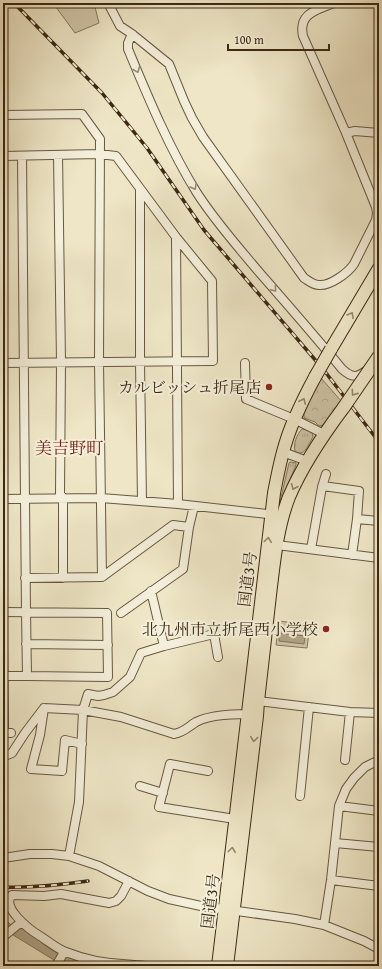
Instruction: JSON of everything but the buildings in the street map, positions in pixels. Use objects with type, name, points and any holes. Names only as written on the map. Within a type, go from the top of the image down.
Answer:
[{"type":"highway","name":"国道3号","points":[[229,910],[235,819],[252,715],[258,700],[277,545],[276,486],[283,452],[294,419],[315,377],[379,266]]},
{"type":"highway","name":"国道3号","points":[[218,966],[225,945],[277,515],[289,498],[307,461],[324,434],[379,356]]},
{"type":"highway","name":"国道3号","points":[[225,945],[227,966]]},
{"type":"street","points":[[108,3],[120,26],[169,64],[192,118],[207,142],[304,278],[311,283],[318,285],[327,284],[350,270],[376,220],[377,213],[376,207],[346,133],[303,36],[302,23],[305,17],[310,13],[334,3]]},
{"type":"street","points":[[132,34],[128,42],[128,48],[144,90],[182,166],[198,194],[216,219],[245,255],[346,372],[350,375],[359,376],[379,361]]},
{"type":"street","points":[[3,115],[82,114],[100,138],[99,362],[102,577]]},
{"type":"street","points":[[346,133],[355,131],[376,132],[379,124]]},
{"type":"street","points":[[3,156],[99,154],[116,156],[176,237],[212,281],[213,361],[3,363]]},
{"type":"street","points":[[58,155],[61,362],[60,494],[63,498],[63,578]]},
{"type":"street","points":[[22,156],[27,676]]},
{"type":"street","points":[[140,189],[142,501]]},
{"type":"street","points":[[176,237],[178,504]]},
{"type":"street","points":[[245,364],[246,400],[294,419],[324,434]]},
{"type":"street","points":[[283,452],[307,461]]},
{"type":"street","points":[[311,549],[326,474]]},
{"type":"street","points":[[323,486],[359,491],[352,555]]},
{"type":"street","points":[[3,500],[101,498],[178,504],[277,515]]},
{"type":"street","points":[[121,613],[183,569],[189,527],[194,506]]},
{"type":"street","points":[[357,518],[379,521]]},
{"type":"street","points":[[26,578],[102,577],[173,525],[189,527]]},
{"type":"street","points":[[277,545],[379,558]]},
{"type":"street","points":[[151,591],[164,646]]},
{"type":"street","points":[[3,612],[107,613],[108,645],[108,677],[4,676]]},
{"type":"street","points":[[69,856],[79,802],[83,710],[88,694],[98,696],[113,692],[130,677],[141,653],[164,646],[214,634],[218,657]]},
{"type":"street","points":[[3,644],[4,733],[11,733]]},
{"type":"street","points":[[26,644],[108,645]]},
{"type":"street","points":[[258,700],[350,712],[379,712]]},
{"type":"street","points":[[300,796],[309,707]]},
{"type":"street","points":[[44,708],[83,710],[121,717],[174,734],[182,733],[197,722],[209,717],[252,715]]},
{"type":"street","points":[[44,708],[40,735],[31,769],[62,771],[65,740],[82,744]]},
{"type":"street","points":[[3,756],[12,753],[44,708]]},
{"type":"street","points":[[345,760],[350,712]]},
{"type":"street","points":[[324,925],[331,880],[339,806],[346,789],[354,778],[365,767],[379,760]]},
{"type":"street","points":[[208,772],[170,764],[159,807],[235,819]]},
{"type":"street","points":[[140,786],[163,793]]},
{"type":"street","points":[[339,806],[379,811]]},
{"type":"street","points":[[335,843],[379,847]]},
{"type":"street","points":[[3,858],[30,854],[69,856],[98,866],[148,891],[169,899],[201,906],[295,919],[324,925],[379,949]]},
{"type":"street","points":[[331,880],[379,886]]},
{"type":"street","points":[[129,881],[116,901],[109,903],[61,894],[44,896],[12,895],[8,897],[4,904],[5,908],[18,924],[64,952],[96,961],[145,966]]},
{"type":"street","points":[[5,935],[18,924]]},
{"type":"street","points":[[57,966],[64,952]]},
{"type":"green space","points":[[53,3],[94,3],[99,23],[75,33]]},
{"type":"green space","points":[[321,378],[342,402],[323,425],[320,426],[315,422],[304,418],[304,414],[312,393]]},
{"type":"green space","points":[[302,429],[311,432],[313,437],[306,450],[298,453],[295,451],[295,442]]},
{"type":"green space","points":[[289,463],[296,463],[296,465],[279,506]]},
{"type":"green space","points":[[279,621],[310,625],[307,648],[276,645]]},
{"type":"shaded area","points":[[280,633],[305,636],[304,644],[279,641]]},
{"type":"shaded area","points":[[3,917],[12,926],[21,927],[56,951],[114,966],[67,966],[54,960],[5,930],[3,928]]},
{"type":"railway","points":[[14,3],[102,93],[147,148],[204,230],[323,369],[379,442]]},
{"type":"railway","points":[[3,887],[46,886],[88,881]]},
{"type":"place","name":"カルビッシュ折尾店","points":[[269,387]]},
{"type":"place","name":"北九州市立折尾西小学校","points":[[326,629]]},
{"type":"district","name":"美吉野町","points":[[69,448]]}]
